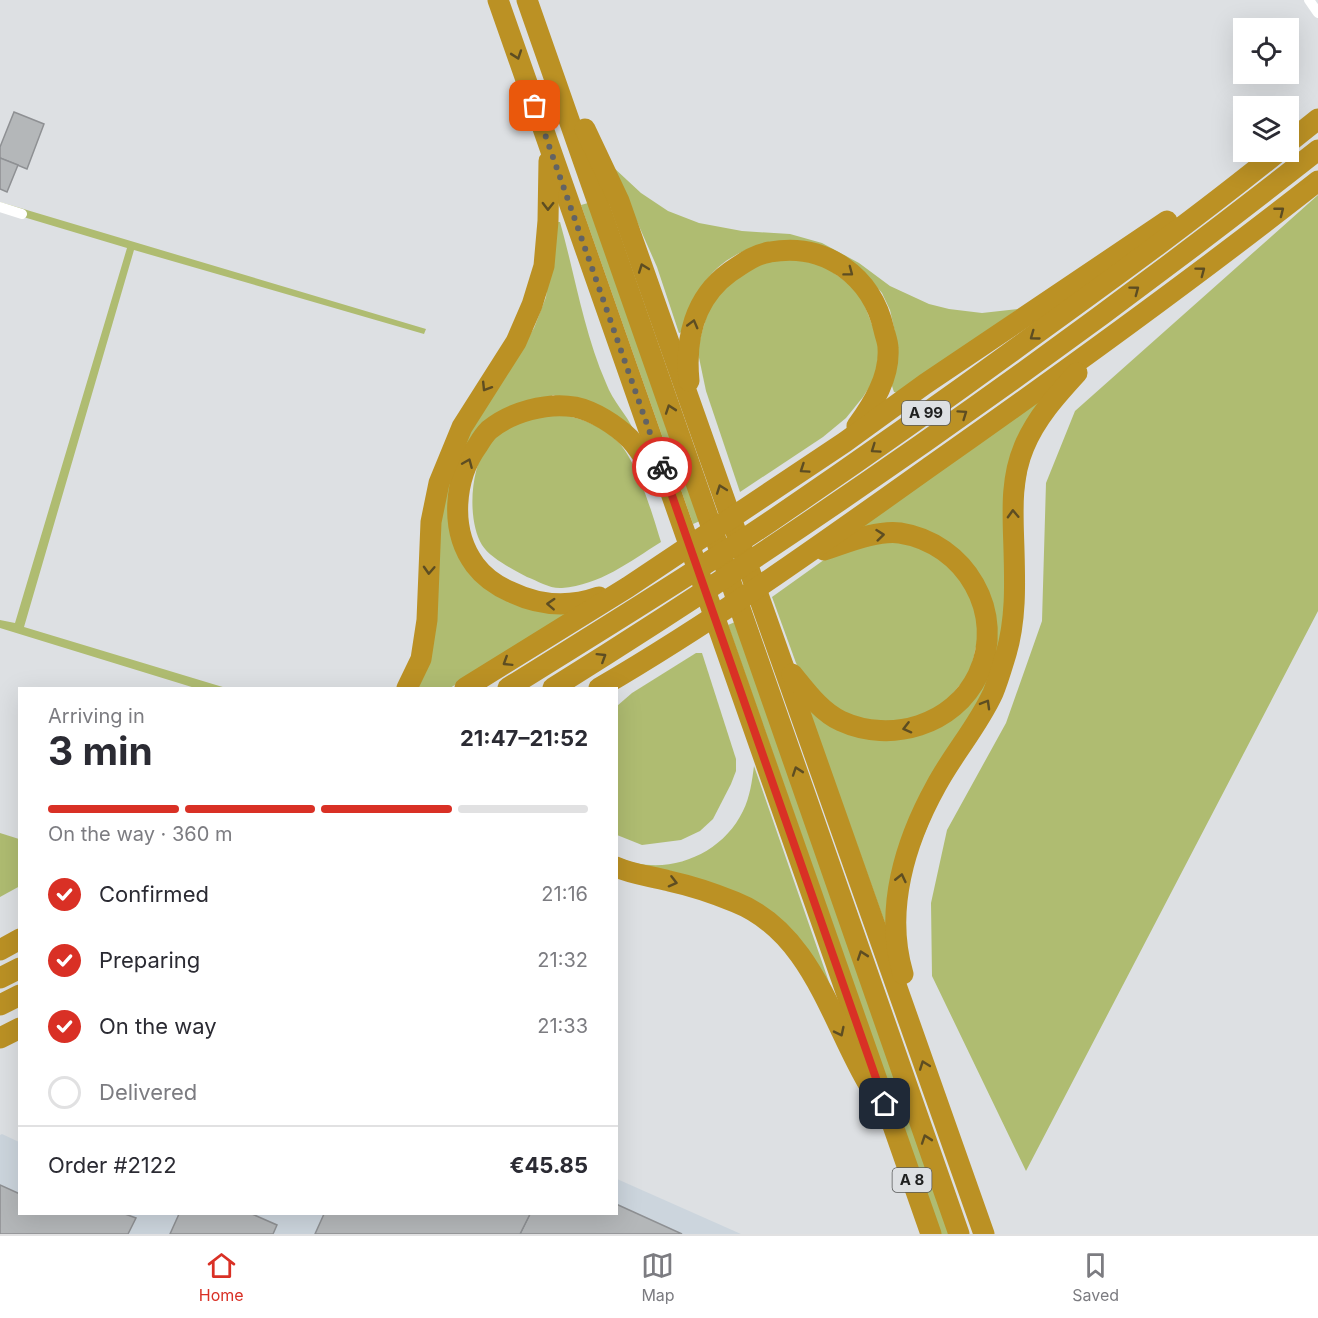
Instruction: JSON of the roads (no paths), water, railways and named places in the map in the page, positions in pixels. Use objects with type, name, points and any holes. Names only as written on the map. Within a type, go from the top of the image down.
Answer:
[{"type":"highway","name":"A 8","points":[[498,0],[931,1234]]},
{"type":"highway","name":"A 8","points":[[527,0],[959,1234]]},
{"type":"highway","points":[[552,70],[583,124],[619,201],[984,1234]]},
{"type":"highway","points":[[1299,134],[1318,119]]},
{"type":"highway","points":[[407,687],[421,659],[427,620],[431,522],[439,483],[462,427],[516,342],[532,305],[544,266],[548,221],[549,148]]},
{"type":"highway","name":"A 99","points":[[555,687],[778,544],[1088,325],[1227,222],[1318,150]]},
{"type":"highway","name":"A 99","points":[[510,687],[770,521],[941,403],[1232,190],[1266,162]]},
{"type":"highway","points":[[601,687],[668,646],[804,556],[1104,344],[1318,181]]},
{"type":"highway","points":[[467,687],[628,587],[846,442],[925,384],[1201,199],[1232,190]]},
{"type":"highway","points":[[691,403],[687,362],[689,339],[694,317],[703,299],[717,281],[746,261],[768,252],[789,250],[810,252],[832,260],[854,275],[868,290],[880,312],[888,348],[883,382],[870,408],[846,442]]},
{"type":"highway","points":[[907,1017],[912,1002],[901,966],[896,928],[899,883],[913,833],[936,784],[968,737],[993,692],[1007,651],[1015,607],[1012,505],[1016,472],[1023,448],[1041,415],[1104,344]]},
{"type":"highway","points":[[628,587],[581,603],[549,605],[525,599],[496,585],[475,565],[464,544],[457,514],[458,489],[469,458],[488,431],[514,415],[543,407],[575,407],[607,420],[630,439],[678,512]]},
{"type":"highway","points":[[783,663],[821,706],[839,720],[863,729],[900,731],[935,720],[961,700],[978,674],[986,644],[985,613],[974,582],[953,557],[927,541],[898,533],[865,537],[804,556]]},
{"type":"highway","points":[[618,868],[632,874],[668,880],[738,903],[764,918],[792,943],[812,973],[854,1059],[893,1125]]},
{"type":"highway","points":[[0,950],[18,940]]},
{"type":"highway","points":[[0,978],[18,969]]},
{"type":"highway","points":[[0,1005],[18,996]]},
{"type":"highway","points":[[0,1038],[18,1029]]},
{"type":"street","points":[[1309,0],[1318,13]]},
{"type":"street","points":[[0,207],[22,214]]}]
